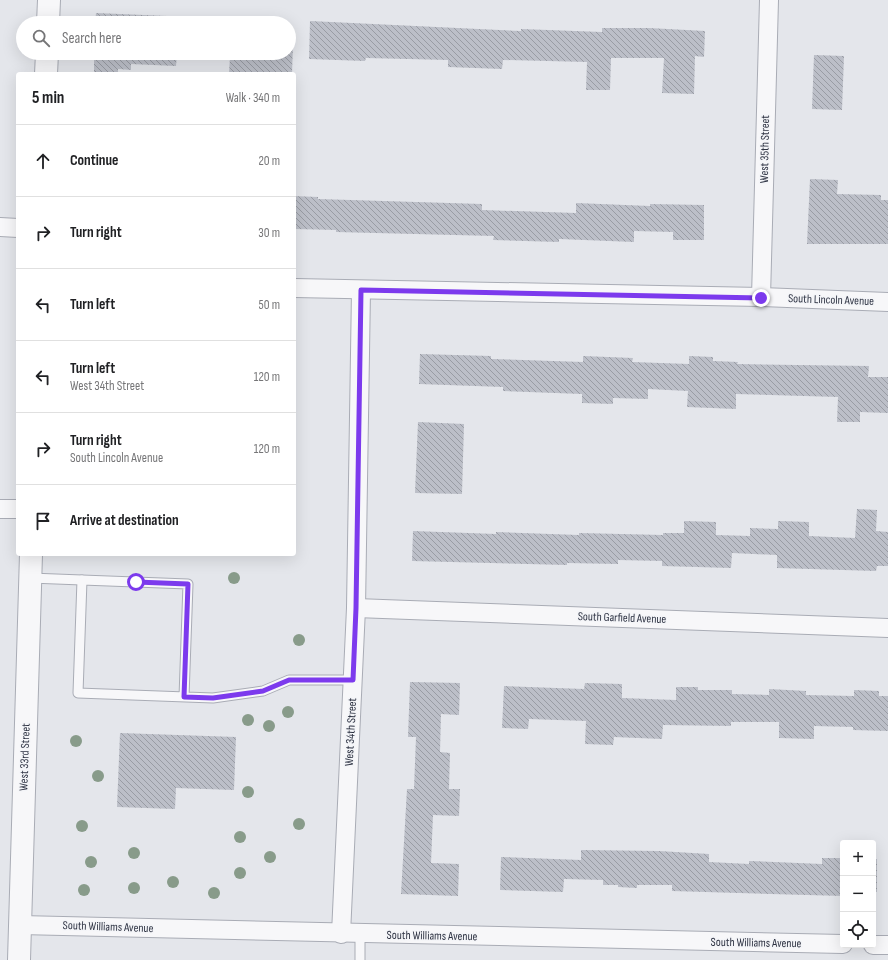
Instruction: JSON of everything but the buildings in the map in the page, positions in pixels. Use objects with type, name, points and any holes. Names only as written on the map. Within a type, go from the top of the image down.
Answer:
[{"type":"street","points":[[48,16],[49,0]]},
{"type":"street","name":"West 35th Street","points":[[761,298],[768,0]]},
{"type":"street","points":[[46,72],[47,60]]},
{"type":"street","points":[[0,228],[16,228]]},
{"type":"street","name":"South Lincoln Avenue","points":[[296,288],[888,302]]},
{"type":"street","name":"West 34th Street","points":[[341,934],[356,608],[361,290]]},
{"type":"street","points":[[0,509],[16,510]]},
{"type":"street","name":"West 33rd Street","points":[[19,960],[31,556]]},
{"type":"street","name":"South Garfield Avenue","points":[[356,608],[888,628]]},
{"type":"street","name":"South Williams Avenue","points":[[20,925],[341,934],[840,944]]},
{"type":"street","points":[[876,945],[888,945]]},
{"type":"lane","points":[[30,578],[188,584],[184,697]]},
{"type":"lane","points":[[82,580],[78,693],[213,698],[263,691],[289,680],[353,680]]},
{"type":"lane","points":[[360,934],[360,960]]},
{"type":"route","points":[[136,582],[188,584],[184,697],[213,698],[263,691],[289,680],[353,680],[356,608],[361,290],[761,298]]}]
